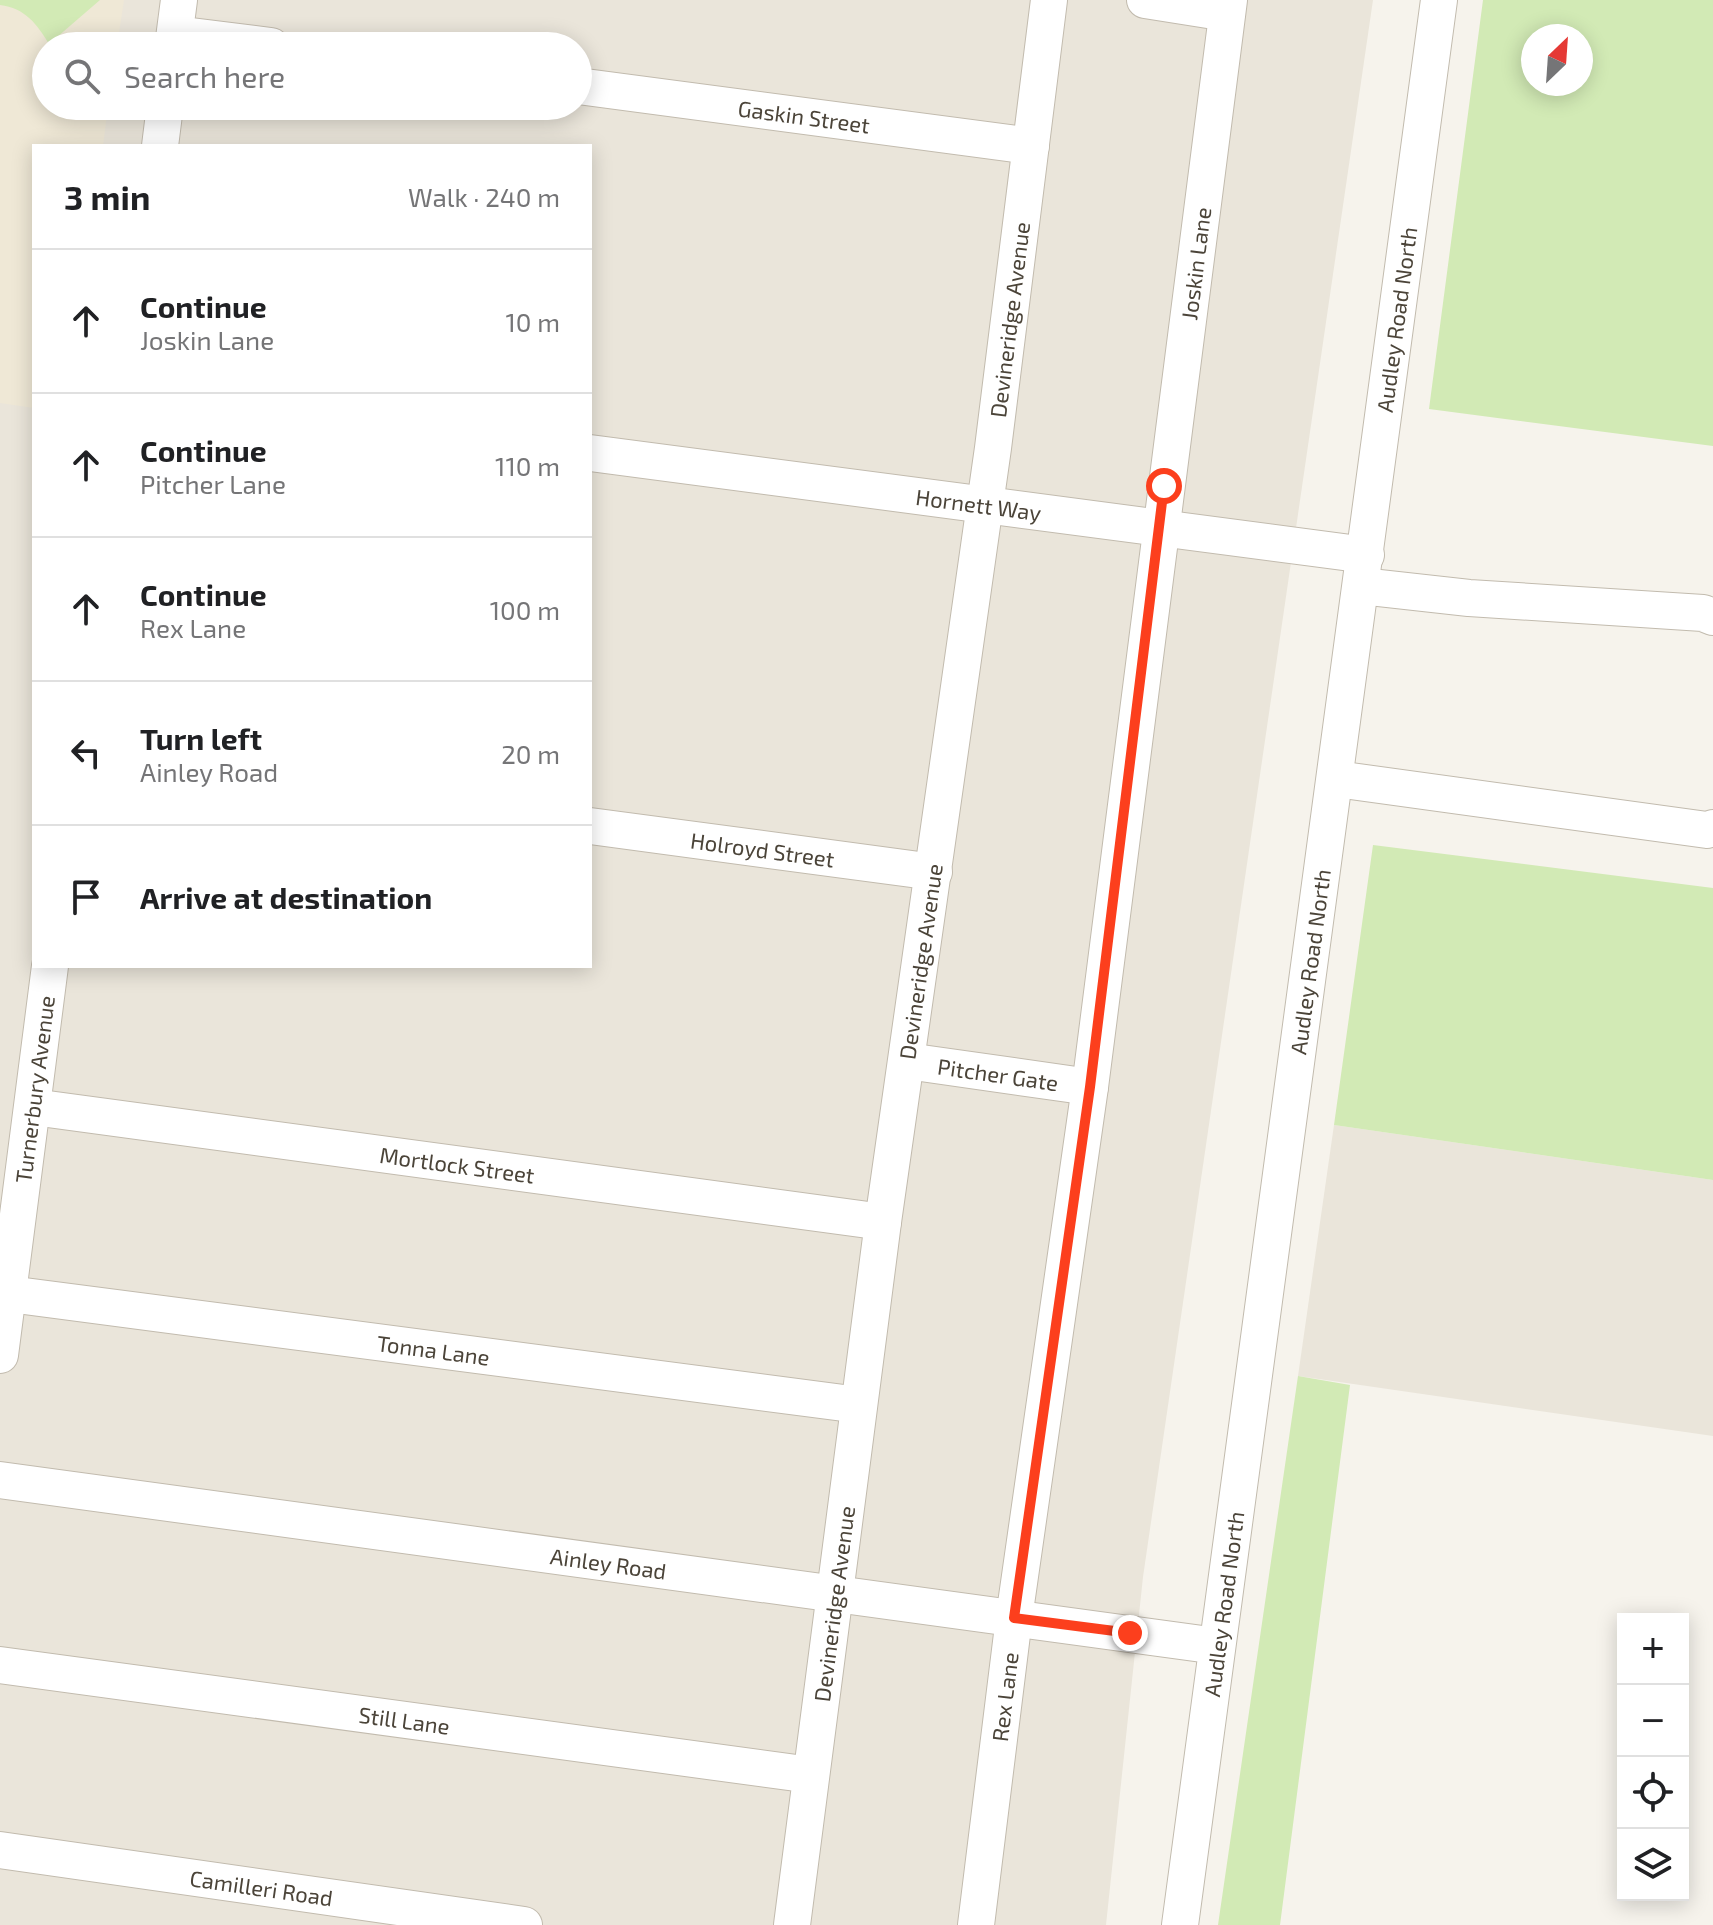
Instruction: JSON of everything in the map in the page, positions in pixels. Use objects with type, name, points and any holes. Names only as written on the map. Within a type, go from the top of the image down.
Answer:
[{"type":"street","name":"Devineridge Avenue","points":[[792,1925],[883,1222],[985,504],[1049,0]]},
{"type":"street","points":[[1145,0],[1228,6]]},
{"type":"street","name":"Audley Road North","points":[[1180,1925],[1439,0]]},
{"type":"street","name":"Joskin Lane","points":[[1090,1087],[1228,6]]},
{"type":"street","points":[[176,27],[201,32]]},
{"type":"street","name":"Gaskin Street","points":[[592,88],[1031,146]]},
{"type":"street","points":[[160,144],[163,120]]},
{"type":"street","name":"Hornett Way","points":[[592,453],[1160,527],[1364,570],[1469,598],[1703,613],[1713,617]]},
{"type":"street","points":[[1336,779],[1707,830],[1713,828]]},
{"type":"street","name":"Holroyd Street","points":[[592,826],[934,872]]},
{"type":"street","name":"Turnerbury Avenue","points":[[0,1355],[50,968]]},
{"type":"street","name":"Pitcher Gate","points":[[907,1061],[1090,1087]]},
{"type":"street","name":"Rex Lane","points":[[976,1925],[1014,1618],[1090,1087]]},
{"type":"street","name":"Mortlock Street","points":[[33,1107],[883,1222]]},
{"type":"street","name":"Tonna Lane","points":[[9,1294],[859,1405]]},
{"type":"street","name":"Ainley Road","points":[[0,1480],[1217,1646]]},
{"type":"street","name":"Still Lane","points":[[0,1665],[811,1775]]},
{"type":"street","name":"Camilleri Road","points":[[0,1850],[524,1925]]},
{"type":"shaded area","points":[[0,0],[1373,0],[1143,1577],[1106,1925],[0,1925]]},
{"type":"shaded area","points":[[0,0],[124,0],[119,32],[32,32],[32,120],[106,120],[103,144],[32,144],[32,408],[0,403]]},
{"type":"shaded area","points":[[1334,1125],[1713,1180],[1713,1436],[1298,1376]]},
{"type":"green space","points":[[0,0],[100,0],[63,32],[41,32],[17,10],[0,5]]},
{"type":"green space","points":[[1483,0],[1713,0],[1713,446],[1429,409]]},
{"type":"green space","points":[[1373,845],[1713,888],[1713,1180],[1334,1125]]},
{"type":"green space","points":[[1298,1376],[1350,1385],[1280,1925],[1218,1925]]},
{"type":"route","points":[[1130,1633],[1014,1618],[1090,1087],[1164,486]]}]
